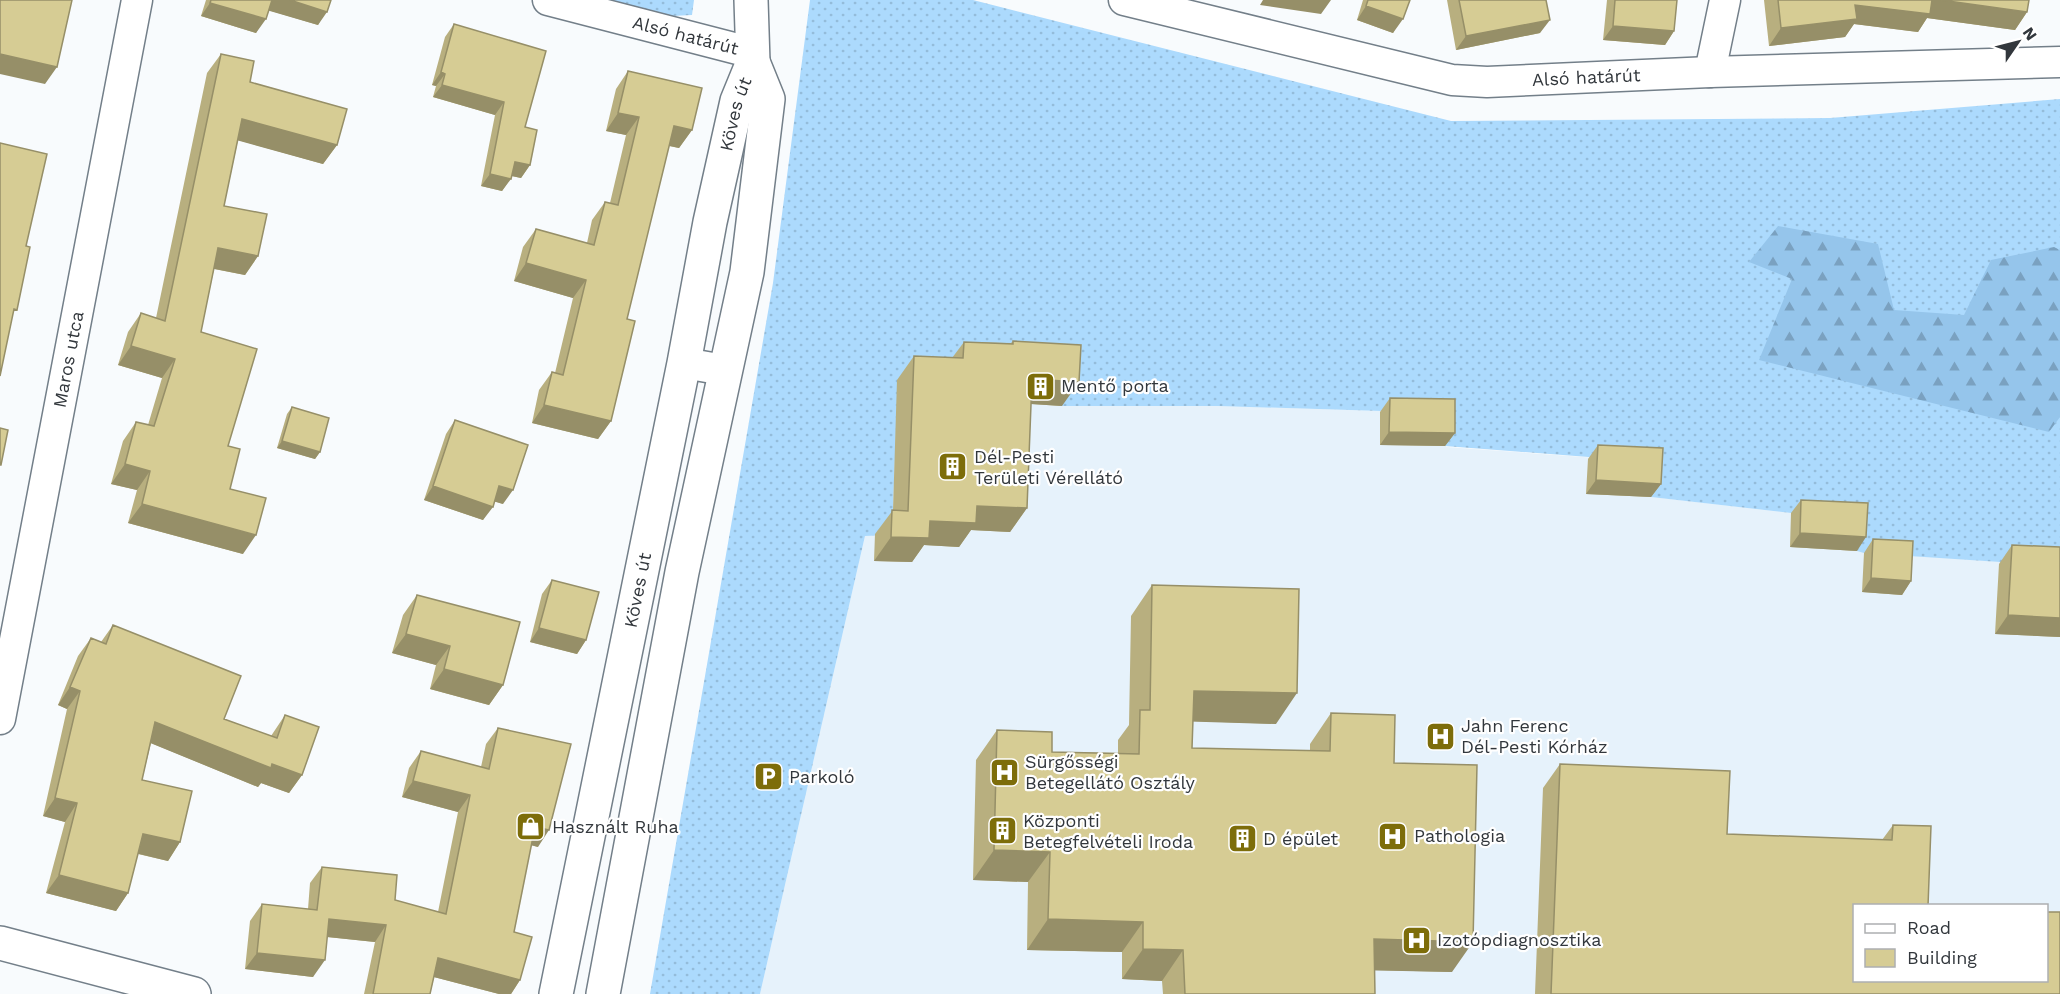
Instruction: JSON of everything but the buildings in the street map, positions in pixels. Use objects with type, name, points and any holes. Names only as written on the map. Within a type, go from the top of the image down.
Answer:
[{"type":"street","name":"Maros utca","points":[[0,719],[137,0]]},
{"type":"street","name":"Alsó határút","points":[[548,0],[753,57]]},
{"type":"street","points":[[750,0],[753,57]]},
{"type":"street","name":"Alsó határút","points":[[1124,0],[1452,80],[1487,82],[1710,72],[2060,62]]},
{"type":"street","points":[[1710,72],[1725,0]]},
{"type":"street","name":"Köves út","points":[[556,994],[684,363],[710,222],[737,101],[753,57]]},
{"type":"street","name":"Köves út","points":[[603,994],[682,572],[747,272],[768,99],[753,57]]},
{"type":"street","points":[[684,363],[724,370]]},
{"type":"street","points":[[0,943],[194,994]]},
{"type":"shaded area","points":[[607,0],[694,0],[692,15],[672,16]]},
{"type":"shaded area","points":[[810,0],[973,0],[1451,121],[1830,118],[2060,99],[2060,566],[1864,553],[1857,551],[1858,517],[1791,513],[1651,497],[1653,462],[1445,446],[1445,413],[1218,406],[1062,406],[1064,369],[898,380],[892,535],[865,536],[760,994],[650,994],[773,283]]},
{"type":"shaded area","name":"Jahn Ferenc Dél-Pesti Kórház","points":[[897,380],[1218,406],[1446,413],[1446,447],[1653,462],[1652,497],[1791,513],[1859,517],[1903,555],[2060,566],[2060,994],[760,994],[865,536],[892,534]]},
{"type":"green space","points":[[1778,226],[1878,244],[1894,310],[1964,315],[1991,260],[2054,247],[2060,250],[2060,417],[2049,432],[1759,360],[1792,279],[1749,262]]},
{"type":"place","name":"Mentő porta","points":[[1040,386]]},
{"type":"place","name":"Dél-Pesti Területi Vérellátó","points":[[953,467]]},
{"type":"place","name":"Jahn Ferenc Dél-Pesti Kórház","points":[[1440,736]]},
{"type":"place","name":"Sürgősségi Betegellátó Osztály","points":[[1004,772]]},
{"type":"place","name":"Parkoló","points":[[768,777]]},
{"type":"place","name":"Használt Ruha","points":[[531,827]]},
{"type":"place","name":"Központi Betegfelvételi Iroda","points":[[1002,831]]},
{"type":"place","name":"Pathologia","points":[[1393,836]]},
{"type":"place","name":"D épület","points":[[1242,839]]},
{"type":"place","name":"Izotópdiagnosztika","points":[[1416,940]]}]
